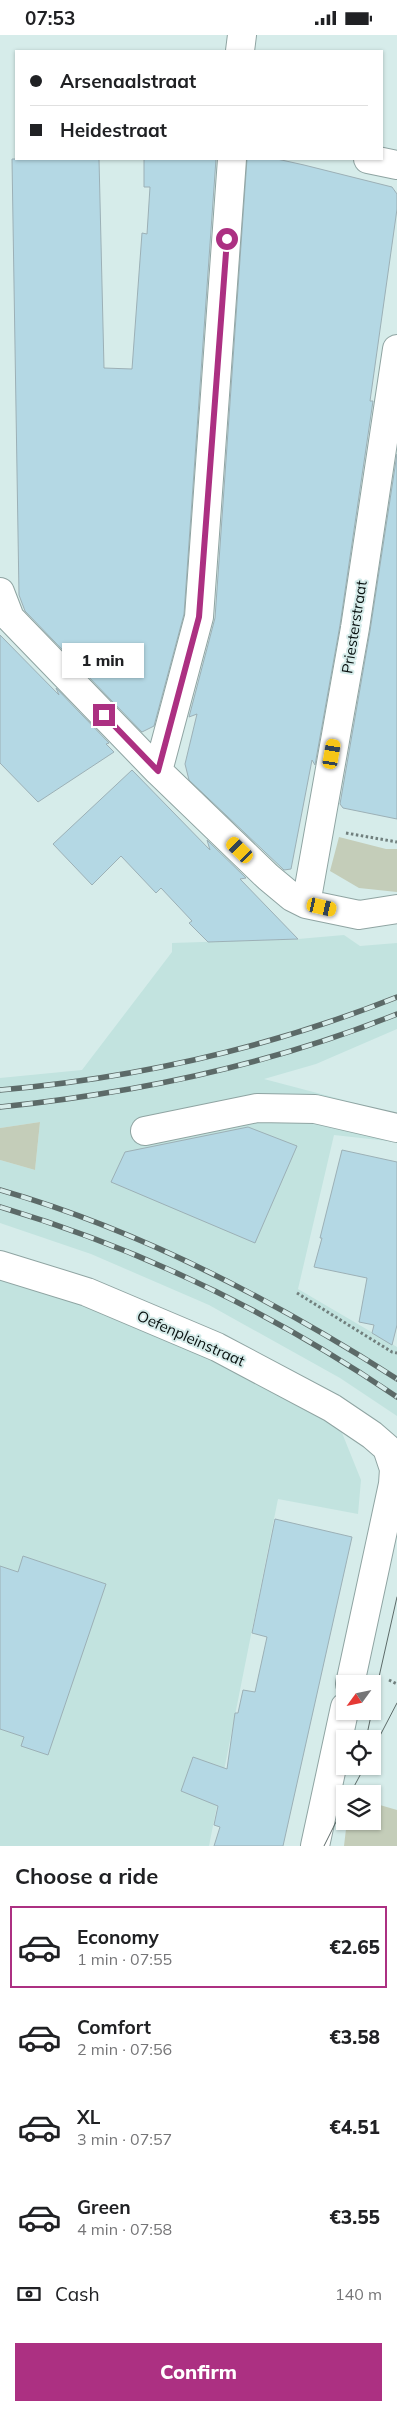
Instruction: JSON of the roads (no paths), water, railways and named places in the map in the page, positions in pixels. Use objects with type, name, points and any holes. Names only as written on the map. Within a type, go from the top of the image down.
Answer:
[{"type":"street","points":[[240,50],[242,35]]},
{"type":"street","points":[[158,771],[199,617],[232,160]]},
{"type":"street","points":[[373,160],[397,165]]},
{"type":"street","name":"Priesterstraat","points":[[306,904],[355,628],[397,349]]},
{"type":"street","points":[[0,592],[10,618],[158,771],[268,877],[292,897],[306,904],[359,915],[397,909]]},
{"type":"street","points":[[145,1131],[256,1108],[315,1109],[397,1128]]},
{"type":"street","name":"Oefenpleinstraat","points":[[0,1265],[86,1292],[217,1347],[332,1408],[372,1435],[386,1448],[394,1469],[393,1484],[352,1675]]},
{"type":"street","points":[[315,1846],[342,1720]]},
{"type":"tram line","points":[[379,1675],[397,1597]]},
{"type":"tram line","points":[[381,1734],[397,1703]]},
{"type":"tram line","points":[[368,1730],[370,1720]]},
{"type":"tram line","points":[[355,1785],[360,1775]]},
{"type":"tram line","points":[[324,1846],[336,1822]]},
{"type":"railway","points":[[0,1090],[102,1078],[202,1058],[300,1031],[397,997]]},
{"type":"railway","points":[[0,1107],[102,1094],[202,1074],[301,1048],[397,1014]]},
{"type":"railway","points":[[0,1190],[104,1225],[205,1270],[303,1322],[397,1379]]},
{"type":"railway","points":[[0,1207],[104,1243],[206,1287],[255,1311],[303,1338],[397,1397]]}]
